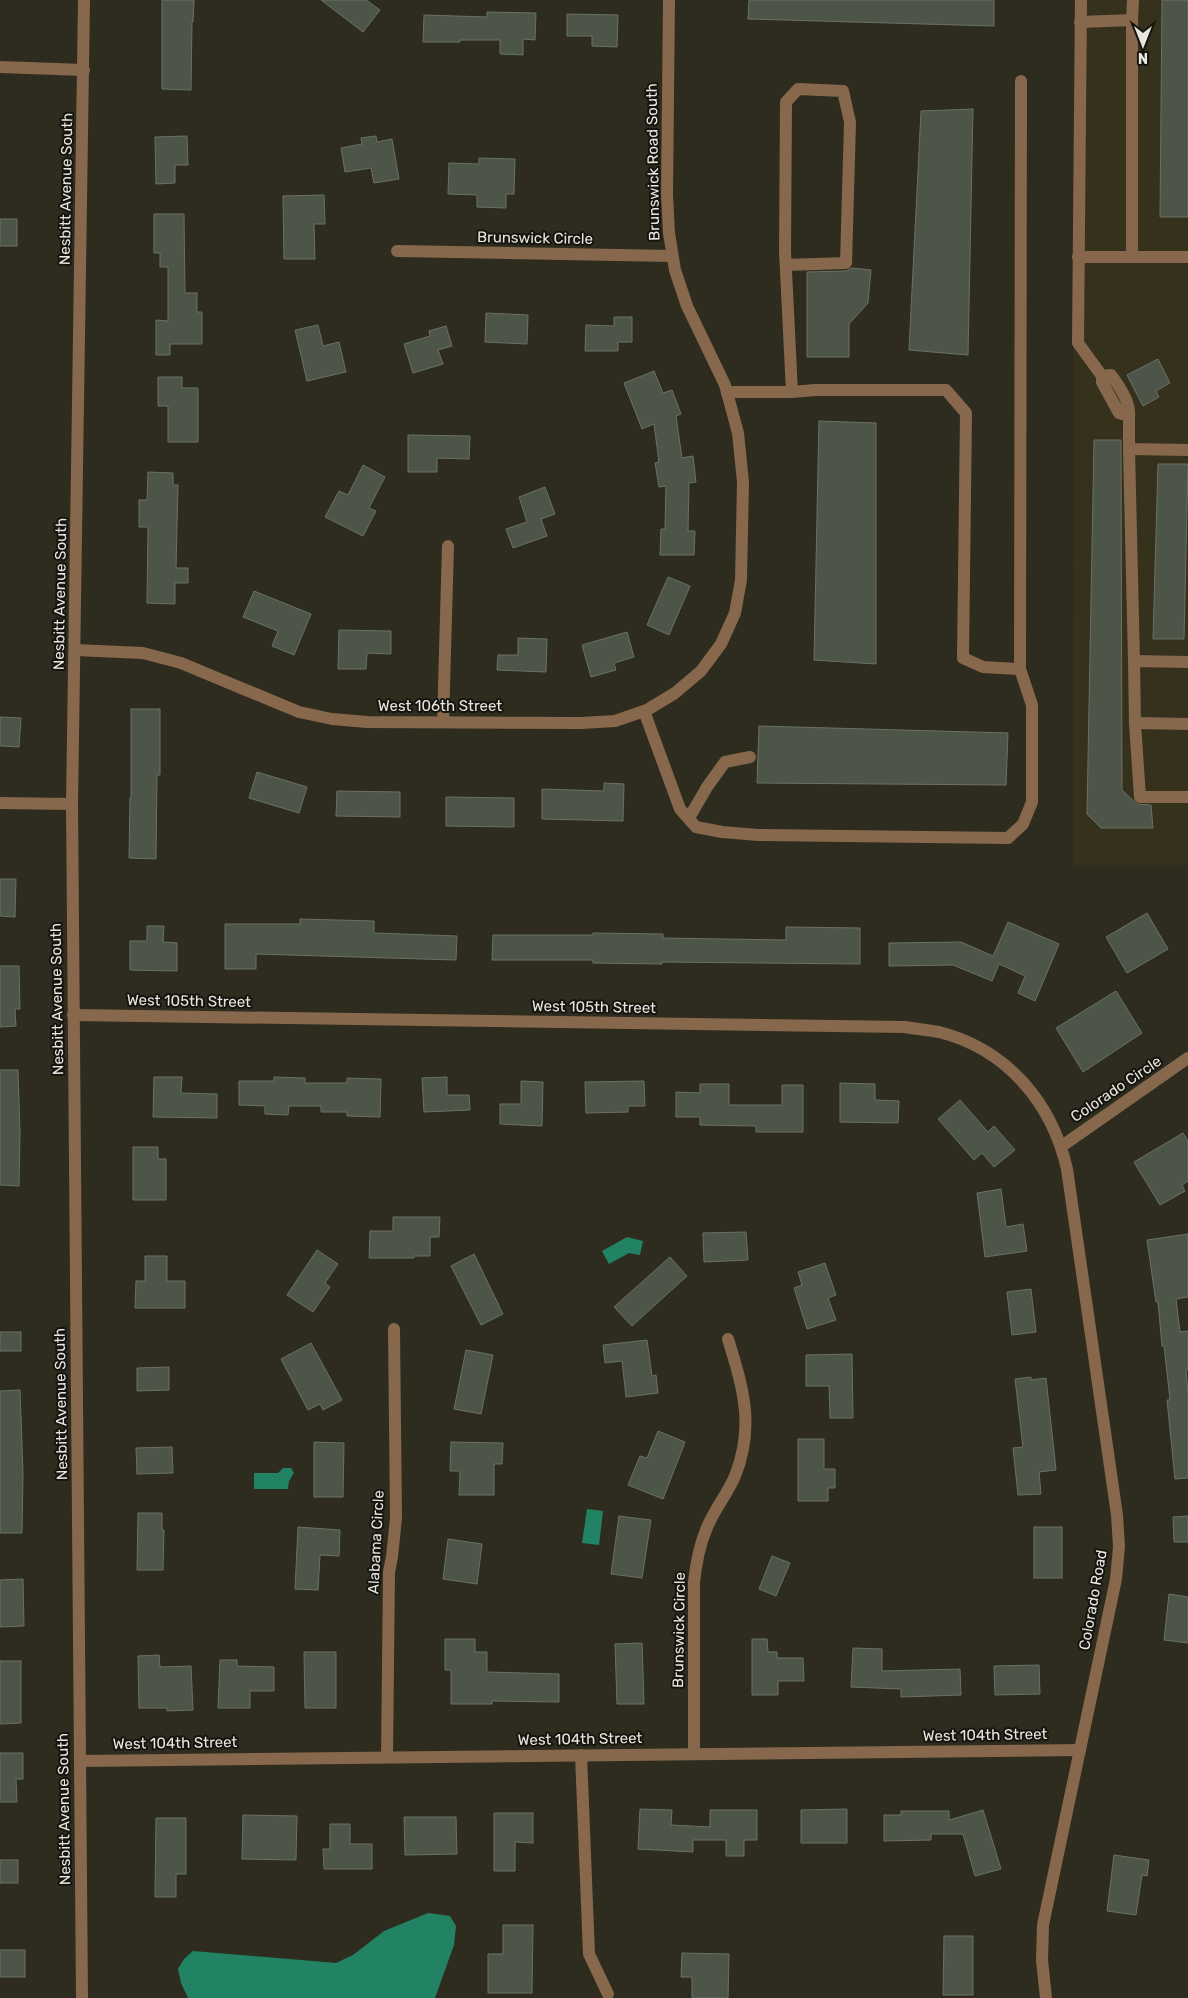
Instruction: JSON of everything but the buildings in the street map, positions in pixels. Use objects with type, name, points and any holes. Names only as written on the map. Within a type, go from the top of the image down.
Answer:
[{"type":"street","name":"Nesbitt Avenue South","points":[[82,1998],[72,804],[84,0]]},
{"type":"street","name":"Brunswick Road South","points":[[669,0],[667,195],[672,256],[687,306],[726,392],[738,433],[743,482],[741,580]]},
{"type":"street","points":[[1081,0],[1078,343],[1102,376],[1102,382],[1119,413],[1129,416],[1135,723],[1140,797],[1188,797]]},
{"type":"street","points":[[1132,257],[1133,0]]},
{"type":"street","points":[[1080,22],[1132,20]]},
{"type":"street","points":[[0,67],[84,70]]},
{"type":"street","points":[[644,711],[680,809],[696,827],[722,832],[758,835],[1008,838],[1023,824],[1032,802],[1032,706],[1020,669],[1021,81]]},
{"type":"street","points":[[786,265],[846,263],[850,122],[843,91],[798,89],[786,102],[786,265],[792,392]]},
{"type":"street","name":"Brunswick Circle","points":[[397,252],[672,256]]},
{"type":"street","points":[[1078,257],[1188,257]]},
{"type":"street","points":[[726,392],[946,390],[966,413],[963,658],[983,667],[1020,669]]},
{"type":"street","points":[[1129,449],[1188,450]]},
{"type":"street","points":[[443,722],[448,546]]},
{"type":"street","name":"West 106th Street","points":[[75,650],[142,653],[182,663],[300,712],[332,719],[367,722],[581,723],[615,721],[644,711],[676,693],[706,664],[721,644],[734,613],[741,580]]},
{"type":"street","points":[[1134,661],[1188,662]]},
{"type":"street","points":[[1135,723],[1188,724]]},
{"type":"street","points":[[688,818],[725,762],[750,757]]},
{"type":"street","points":[[0,803],[72,804]]},
{"type":"street","name":"West 105th Street","points":[[73,1015],[905,1028],[946,1035],[969,1043],[998,1060],[1023,1081],[1043,1107],[1062,1146]]},
{"type":"street","name":"Colorado Circle","points":[[1062,1146],[1188,1058]]},
{"type":"street","name":"Colorado Road","points":[[1046,1998],[1042,1960],[1043,1925],[1116,1579],[1119,1547],[1117,1515],[1062,1146]]},
{"type":"street","name":"Alabama Circle","points":[[387,1757],[389,1572],[396,1518],[394,1329]]},
{"type":"street","name":"Brunswick Circle","points":[[694,1754],[694,1582],[698,1554],[706,1528],[734,1476],[743,1447],[746,1415],[741,1383],[728,1339]]},
{"type":"street","name":"West 104th Street","points":[[80,1761],[1080,1750]]},
{"type":"street","points":[[581,1755],[589,1954],[608,1994]]},
{"type":"shaded area","points":[[1074,0],[1188,0],[1188,865],[1073,865]]},
{"type":"shaded area","points":[[627,1237],[643,1241],[640,1255],[629,1253],[609,1264],[602,1251]]},
{"type":"shaded area","points":[[283,1468],[291,1468],[294,1473],[289,1481],[288,1489],[254,1489],[254,1473],[278,1473]]},
{"type":"shaded area","points":[[587,1509],[603,1511],[599,1545],[582,1543]]},
{"type":"shaded area","points":[[428,1913],[450,1916],[456,1926],[454,1945],[435,1998],[188,1998],[181,1983],[178,1969],[184,1959],[193,1951],[336,1963],[353,1955],[384,1931]]}]
